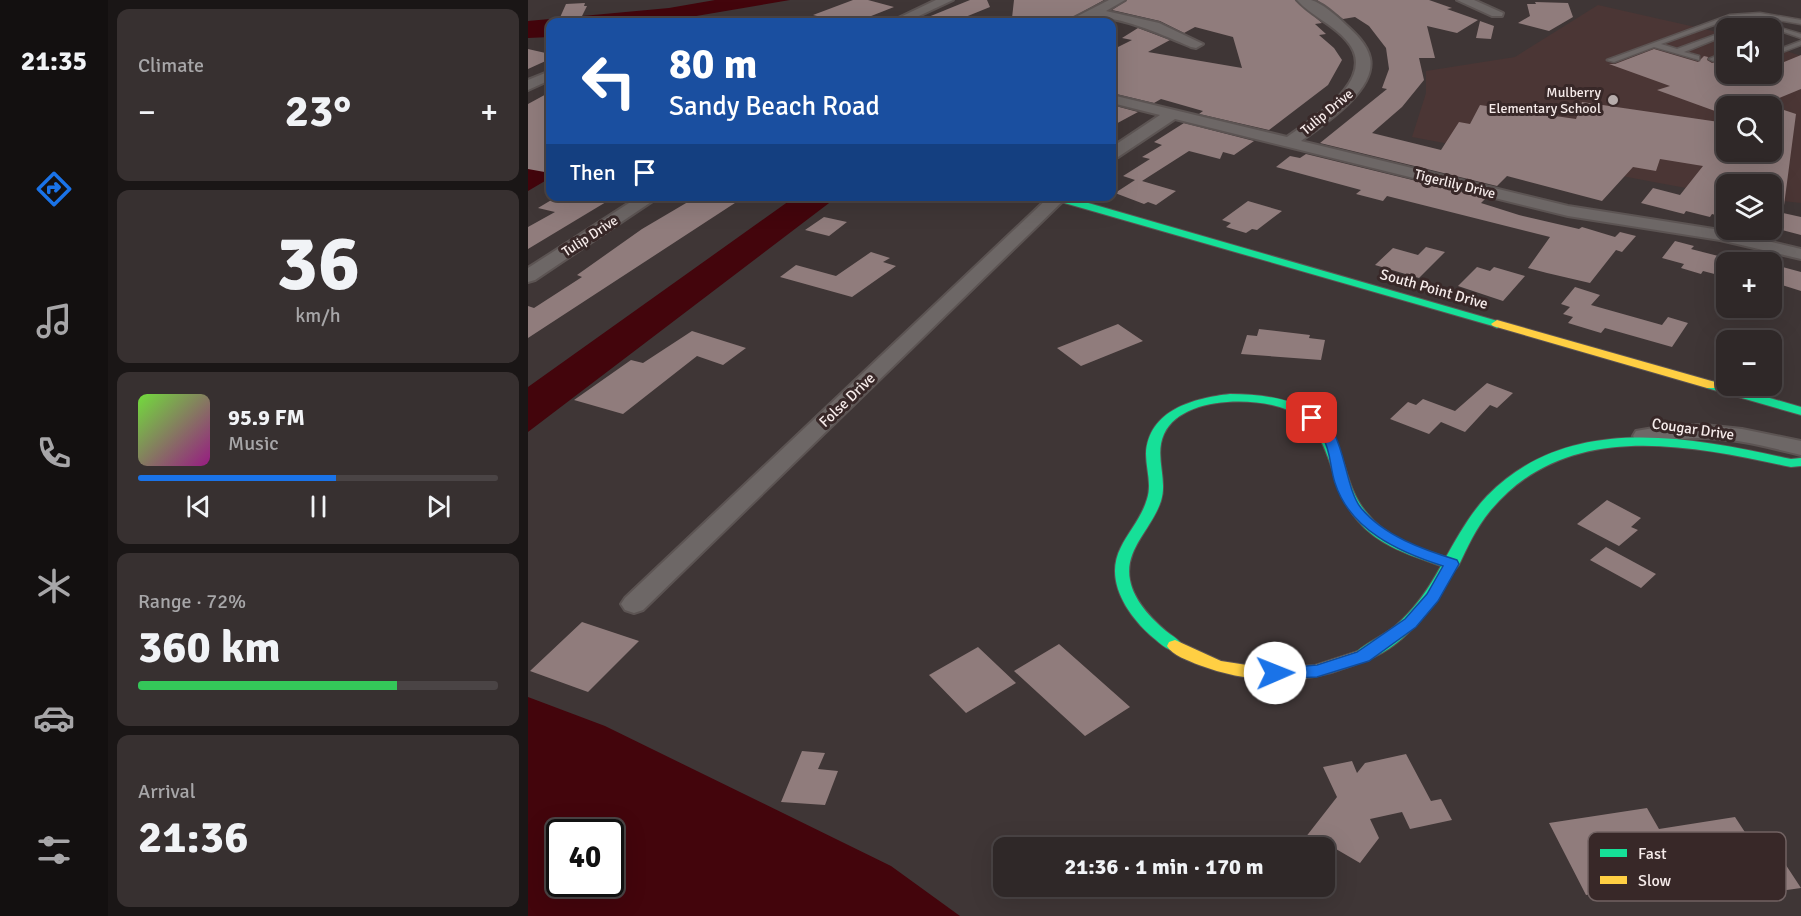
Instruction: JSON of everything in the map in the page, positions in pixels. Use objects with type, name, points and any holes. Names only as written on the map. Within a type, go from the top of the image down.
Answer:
[{"type":"street","points":[[905,18],[947,0]]},
{"type":"street","points":[[1080,18],[1119,0]]},
{"type":"street","name":"Tulip Drive","points":[[1290,142],[1348,97],[1357,87],[1364,66],[1360,47],[1353,36],[1333,18],[1303,0]]},
{"type":"street","points":[[1463,0],[1497,13]]},
{"type":"street","points":[[1093,12],[1154,26],[1196,44]]},
{"type":"street","points":[[528,86],[546,77]]},
{"type":"street","name":"Tigerlily Drive","points":[[1116,100],[1568,211],[1719,235],[1801,254]]},
{"type":"street","points":[[1116,151],[1172,114]]},
{"type":"street","name":"Tulip Drive","points":[[528,276],[644,201]]},
{"type":"street","name":"Folse Drive","points":[[634,604],[1055,201]]},
{"type":"street","name":"South Point Drive","points":[[1073,201],[1801,411]]},
{"type":"street","name":"Cougar Drive","points":[[1452,564],[1417,553],[1375,529],[1355,510],[1342,484],[1332,440],[1312,418],[1292,406],[1263,399],[1228,398],[1195,404],[1164,422],[1153,449],[1156,495],[1131,541],[1123,560],[1123,573],[1129,597],[1146,624],[1189,655],[1241,671],[1292,674],[1317,671],[1363,656],[1410,623],[1433,597],[1452,564],[1483,508],[1496,494],[1540,465],[1557,457],[1627,439],[1658,438],[1704,444],[1791,463],[1801,462]]},
{"type":"street","points":[[1627,439],[1669,430],[1706,429],[1747,435],[1801,448]]},
{"type":"lane","points":[[1611,60],[1732,16],[1760,15],[1801,22]]},
{"type":"lane","points":[[1782,30],[1801,36]]},
{"type":"lane","points":[[1676,52],[1716,37]]},
{"type":"lane","points":[[1782,50],[1801,43]]},
{"type":"lane","points":[[1653,44],[1696,58]]},
{"type":"shaded area","points":[[715,0],[790,0],[684,18],[561,18],[669,8]]},
{"type":"shaded area","name":"Mulberry Elementary School","points":[[1598,5],[1716,32],[1716,84],[1782,84],[1782,49],[1801,56],[1801,203],[1782,201],[1782,174],[1716,174],[1716,194],[1412,137],[1426,93],[1426,71],[1515,57]]},
{"type":"shaded area","points":[[546,19],[546,37],[528,38],[528,21]]},
{"type":"shaded area","points":[[546,148],[546,180],[528,191],[528,159]]},
{"type":"shaded area","points":[[789,201],[832,201],[528,432],[528,387]]},
{"type":"shaded area","points":[[528,697],[605,726],[891,866],[960,916],[528,916]]},
{"type":"building","points":[[853,0],[868,0],[894,7],[866,18],[825,18],[813,15]]},
{"type":"building","points":[[970,0],[987,0],[990,7],[963,18],[926,18]]},
{"type":"building","points":[[1014,0],[1104,0],[1071,18],[1012,18]]},
{"type":"building","points":[[1127,0],[1295,0],[1322,23],[1315,24],[1326,34],[1319,35],[1334,48],[1342,60],[1328,85],[1269,130],[1199,114],[1203,111],[1161,99],[1154,103],[1116,94],[1116,48],[1132,40],[1122,38],[1138,28],[1170,40],[1148,52],[1242,68],[1233,37],[1195,27],[1184,33],[1160,21],[1112,10]]},
{"type":"building","points":[[1317,0],[1429,0],[1478,20],[1457,33],[1427,26],[1435,58],[1419,58],[1424,80],[1402,107],[1372,133],[1441,150],[1459,122],[1470,124],[1480,105],[1576,119],[1582,102],[1716,122],[1716,162],[1782,162],[1782,109],[1796,114],[1783,213],[1801,217],[1801,235],[1782,230],[1782,174],[1716,174],[1716,215],[1712,214],[1710,217],[1686,211],[1684,214],[1641,203],[1653,188],[1680,195],[1703,166],[1660,159],[1656,171],[1633,167],[1602,201],[1507,176],[1497,186],[1320,143],[1387,89],[1382,88],[1389,69],[1386,48],[1369,26],[1355,17],[1343,19]]},
{"type":"building","points":[[1535,2],[1568,3],[1573,17],[1549,31],[1518,23],[1530,16],[1527,4],[1536,4]]},
{"type":"building","points":[[585,3],[584,6],[587,6],[581,18],[560,18],[566,4]]},
{"type":"building","points":[[1480,21],[1494,26],[1491,39],[1476,38]]},
{"type":"building","points":[[528,49],[546,53],[546,61],[528,69]]},
{"type":"building","points":[[1654,49],[1698,62],[1704,56],[1708,57],[1707,60],[1712,63],[1716,62],[1716,84],[1782,84],[1782,63],[1801,55],[1801,89],[1782,97],[1716,96],[1716,111],[1657,90],[1670,86],[1609,64],[1615,64]]},
{"type":"building","points":[[546,94],[546,172],[528,169],[528,104]]},
{"type":"building","points":[[1116,106],[1138,112],[1116,124]]},
{"type":"building","points":[[1184,123],[1254,141],[1234,155],[1223,152],[1220,159],[1189,151],[1142,181],[1176,191],[1156,205],[1148,202],[1144,204],[1116,193],[1135,180],[1123,176],[1150,159],[1142,157],[1162,145],[1154,142]]},
{"type":"building","points":[[1306,154],[1486,198],[1481,203],[1519,215],[1579,229],[1582,227],[1615,237],[1620,232],[1636,236],[1622,252],[1616,250],[1590,283],[1547,273],[1528,268],[1550,237],[1387,196],[1383,201],[1356,194],[1361,190],[1276,167],[1290,156],[1300,158]]},
{"type":"building","points":[[550,201],[608,201],[528,249],[528,227],[555,212],[538,208]]},
{"type":"building","points":[[690,201],[738,201],[528,338],[528,306],[534,308],[582,277],[577,275],[642,229]]},
{"type":"building","points":[[1248,201],[1282,211],[1257,230],[1252,229],[1246,233],[1226,227],[1231,223],[1222,220]]},
{"type":"building","points":[[824,217],[847,222],[829,236],[805,230]]},
{"type":"building","points":[[1675,241],[1694,246],[1691,249],[1716,255],[1716,274],[1703,271],[1701,274],[1681,268],[1684,264],[1662,258]]},
{"type":"building","points":[[1426,247],[1445,252],[1419,278],[1375,265],[1393,248],[1418,255]]},
{"type":"building","points":[[871,252],[890,258],[883,262],[896,266],[852,297],[780,277],[796,265],[836,276]]},
{"type":"building","points":[[1477,267],[1490,271],[1494,267],[1525,276],[1503,301],[1458,286]]},
{"type":"building","points":[[1782,267],[1801,272],[1801,291],[1782,285]]},
{"type":"building","points":[[1575,287],[1600,295],[1591,305],[1662,325],[1668,317],[1688,323],[1672,347],[1605,328],[1601,333],[1568,323],[1573,317],[1563,314],[1570,307],[1561,304]]},
{"type":"building","points":[[1118,324],[1143,341],[1081,366],[1057,348]]},
{"type":"building","points":[[1259,329],[1310,335],[1309,338],[1325,340],[1321,360],[1241,354],[1247,335],[1257,336]]},
{"type":"building","points":[[692,331],[746,348],[723,365],[697,356],[623,414],[574,400],[631,360],[643,363]]},
{"type":"building","points":[[1487,383],[1513,393],[1497,408],[1490,405],[1465,432],[1441,422],[1429,434],[1390,419],[1408,402],[1416,405],[1423,399],[1455,411]]},
{"type":"building","points":[[1607,500],[1641,518],[1631,527],[1638,530],[1619,546],[1577,524]]},
{"type":"building","points":[[1606,547],[1656,574],[1641,588],[1590,560]]},
{"type":"building","points":[[582,622],[639,641],[588,692],[530,671]]},
{"type":"building","points":[[1059,644],[1130,707],[1085,736],[1014,671]]},
{"type":"building","points":[[978,647],[1016,683],[966,713],[929,675]]},
{"type":"building","points":[[802,751],[825,753],[818,769],[838,771],[825,805],[781,802]]},
{"type":"building","points":[[1406,754],[1431,801],[1441,799],[1452,820],[1410,829],[1402,812],[1370,819],[1379,838],[1360,863],[1335,849],[1335,837],[1306,837],[1337,797],[1323,767],[1352,761],[1357,773],[1365,763]]},
{"type":"building","points":[[1647,808],[1659,829],[1735,817],[1745,832],[1588,832],[1588,895],[1586,895],[1549,823]]},
{"type":"building","points":[[1786,865],[1801,888],[1786,890]]},
{"type":"traffic: fast","points":[[1068,201],[1497,324]]},
{"type":"traffic: fast","points":[[1711,385],[1801,411]]},
{"type":"traffic: fast","points":[[1175,646],[1153,629],[1134,606],[1127,594],[1122,567],[1128,546],[1148,514],[1156,495],[1153,451],[1157,434],[1166,421],[1179,411],[1195,404],[1247,397],[1292,407],[1311,417],[1323,430],[1331,444],[1341,478],[1361,516],[1391,540],[1452,564]]},
{"type":"traffic: fast","points":[[1361,656],[1401,630],[1415,616],[1438,585],[1485,507],[1520,476],[1541,464],[1573,451],[1604,443],[1635,440],[1696,444],[1791,463],[1801,462]]},
{"type":"traffic: slow","points":[[1497,324],[1711,385]]},
{"type":"traffic: slow","points":[[1175,646],[1218,666],[1266,674],[1315,671],[1361,656]]},
{"type":"place","name":"Mulberry Elementary School","points":[[1613,100]]},
{"type":"route","points":[[1275,673],[1292,674],[1317,671],[1363,656],[1410,623],[1433,597],[1452,564],[1417,553],[1375,529],[1355,510],[1342,484],[1332,440],[1312,418]]}]
